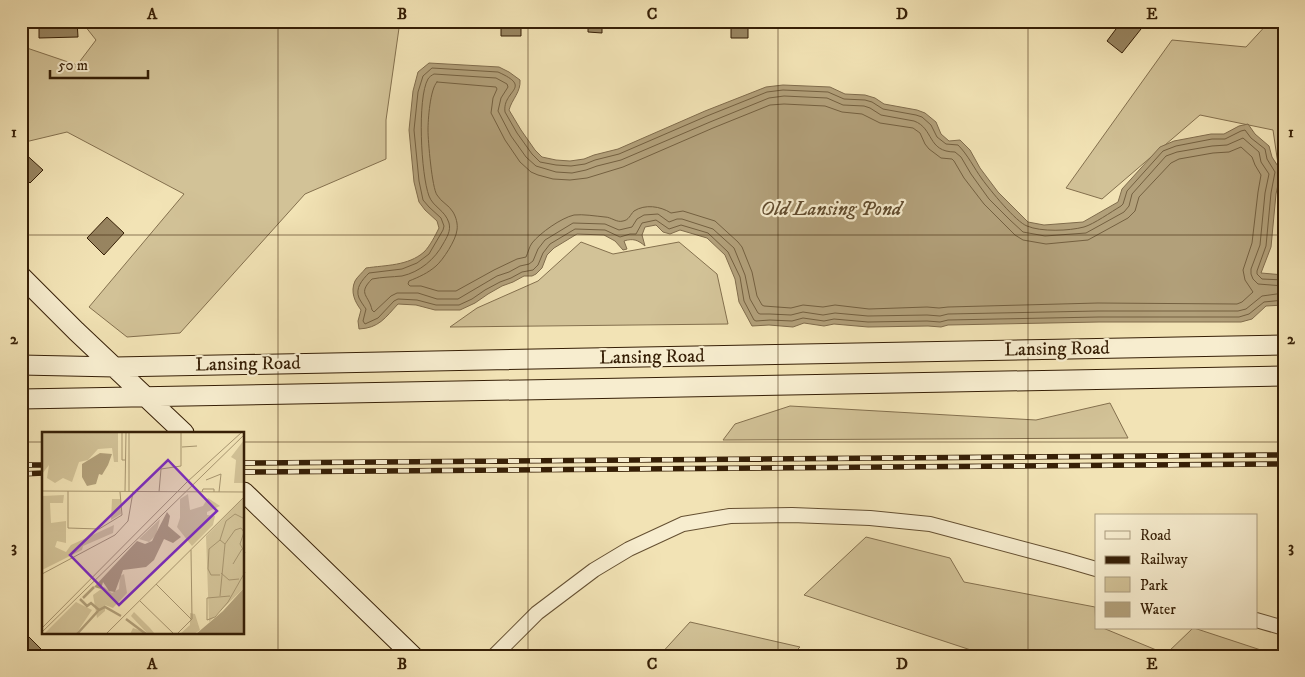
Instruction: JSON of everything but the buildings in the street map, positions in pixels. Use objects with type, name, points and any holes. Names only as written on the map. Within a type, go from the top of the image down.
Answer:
[{"type":"main road","points":[[21,276],[183,432]]},
{"type":"main road","name":"Lansing Road","points":[[21,365],[115,367],[1284,345]]},
{"type":"main road","name":"Lansing Road","points":[[21,399],[1284,376]]},
{"type":"main road","points":[[245,493],[413,656]]},
{"type":"street","points":[[494,656],[537,613],[594,570],[629,549],[683,524],[730,516],[792,515],[870,518],[930,524],[1095,569]]},
{"type":"street","points":[[1258,621],[1284,628]]},
{"type":"green space","points":[[81,21],[400,21],[386,120],[386,159],[305,194],[180,333],[127,337],[89,307],[184,194],[67,132],[21,143],[21,46],[77,65],[96,40]]},
{"type":"green space","points":[[1270,21],[1284,21],[1284,205],[1273,130],[1200,115],[1102,199],[1066,188],[1172,40],[1246,47]]},
{"type":"green space","points":[[581,242],[613,254],[679,242],[717,274],[728,324],[450,327],[477,308],[538,281]]},
{"type":"green space","points":[[1110,403],[1128,438],[723,440],[735,424],[790,406],[1036,420]]},
{"type":"green space","points":[[866,537],[950,558],[964,582],[1095,607],[1095,630],[1108,630],[1166,654],[1191,630],[1200,630],[1279,656],[989,656],[804,595]]},
{"type":"green space","points":[[690,622],[800,647],[791,656],[659,656]]},
{"type":"water","name":"Old Lansing Pond","points":[[429,63],[499,67],[520,80],[518,92],[509,110],[535,150],[542,157],[556,160],[584,159],[618,149],[766,87],[783,85],[830,87],[845,94],[865,95],[875,98],[884,104],[925,113],[936,122],[941,134],[949,141],[960,140],[970,150],[980,168],[998,192],[1028,222],[1044,225],[1083,222],[1118,202],[1122,189],[1160,147],[1174,141],[1211,134],[1224,134],[1239,126],[1248,124],[1255,134],[1269,146],[1272,157],[1281,171],[1276,194],[1271,247],[1261,273],[1284,275],[1284,305],[1266,306],[1252,319],[1241,322],[1099,322],[948,325],[941,327],[868,327],[834,324],[824,326],[804,323],[793,327],[752,326],[739,302],[735,279],[725,255],[707,238],[680,230],[670,234],[663,232],[656,225],[645,227],[642,235],[645,246],[635,240],[627,240],[624,241],[627,249],[623,250],[615,241],[604,235],[577,234],[554,248],[547,255],[542,268],[536,274],[524,276],[502,286],[460,310],[435,310],[416,305],[398,304],[377,324],[372,327],[359,329],[358,321],[361,310],[353,293],[357,278],[366,268],[396,264],[418,257],[428,247],[439,228],[437,221],[419,202],[414,182],[409,130],[413,91],[418,72]]},
{"type":"railway","points":[[245,463],[1284,455]]},
{"type":"railway","points":[[245,472],[1284,464]]},
{"type":"railway","points":[[21,465],[42,465]]},
{"type":"railway","points":[[21,474],[42,473]]}]
